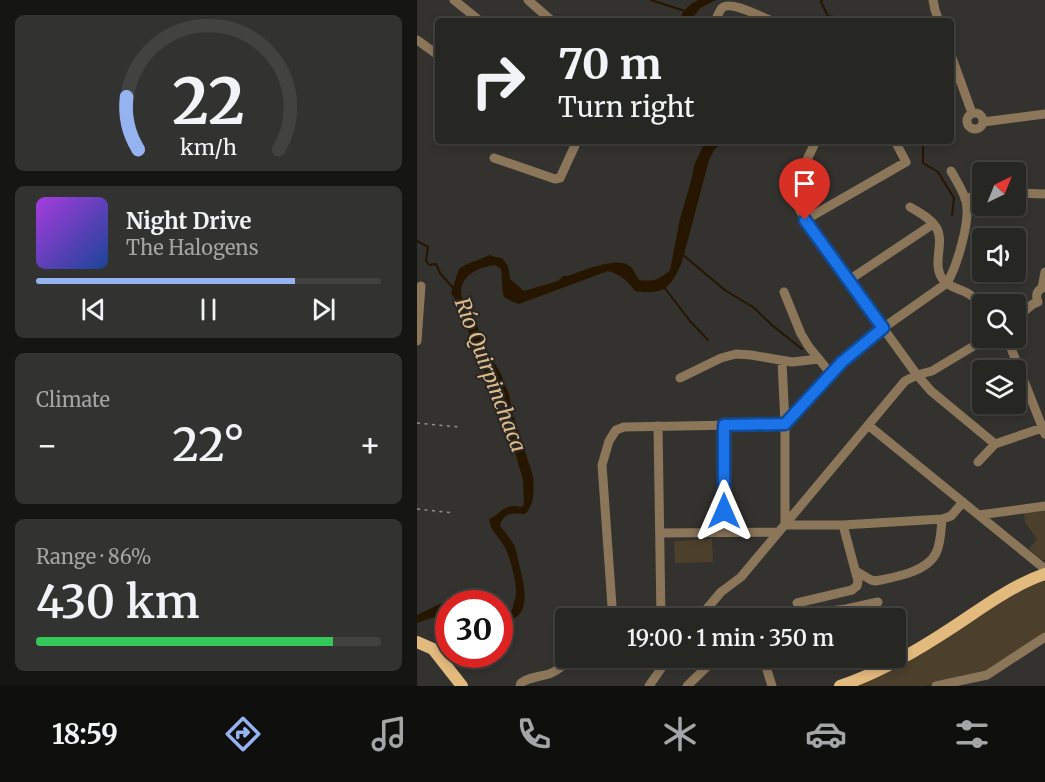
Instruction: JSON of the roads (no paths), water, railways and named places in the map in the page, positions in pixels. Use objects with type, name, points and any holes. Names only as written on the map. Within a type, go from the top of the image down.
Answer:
[{"type":"main road","points":[[840,686],[901,659],[1010,589],[1045,574]]},
{"type":"main road","points":[[417,642],[433,649],[462,686]]},
{"type":"street","points":[[454,0],[476,18]]},
{"type":"street","points":[[528,0],[549,18]]},
{"type":"street","points":[[933,0],[938,18]]},
{"type":"street","points":[[717,18],[722,8],[735,6],[765,18]]},
{"type":"street","points":[[417,40],[435,53]]},
{"type":"street","points":[[954,63],[972,113]]},
{"type":"street","points":[[972,113],[979,114],[983,122]]},
{"type":"street","points":[[972,113],[968,116],[967,121],[970,128],[978,128],[983,122],[1045,114]]},
{"type":"street","points":[[494,158],[555,179],[560,178],[572,144]]},
{"type":"street","points":[[815,144],[797,187],[796,198],[805,220],[917,375],[931,391],[995,444]]},
{"type":"street","points":[[805,220],[906,162],[897,144]]},
{"type":"street","points":[[611,608],[602,465],[609,441],[616,430],[624,427],[785,424],[842,362],[883,328],[947,283],[953,272],[962,242],[967,208],[951,171]]},
{"type":"street","points":[[1026,193],[1045,194]]},
{"type":"street","points":[[965,199],[972,197]]},
{"type":"street","points":[[911,207],[930,220],[938,230],[938,270],[943,280],[972,297]]},
{"type":"street","points":[[849,280],[933,224]]},
{"type":"street","points":[[1026,313],[1042,304],[1036,296],[1043,287],[1045,272]]},
{"type":"street","points":[[417,341],[421,286]]},
{"type":"street","points":[[784,292],[801,334],[831,374]]},
{"type":"street","points":[[707,608],[721,592],[741,577],[905,381],[932,371],[972,347]]},
{"type":"street","points":[[978,462],[995,444],[1044,431],[1011,348]]},
{"type":"street","points":[[680,378],[721,358],[736,354],[792,362],[819,359]]},
{"type":"street","points":[[782,361],[785,424],[782,528]]},
{"type":"street","points":[[724,425],[724,532]]},
{"type":"street","points":[[868,425],[1045,569]]},
{"type":"street","points":[[658,426],[661,608]]},
{"type":"street","points":[[660,533],[724,532],[942,519],[951,516],[963,502]]},
{"type":"street","points":[[979,515],[1045,506]]},
{"type":"street","points":[[856,571],[876,581],[911,573],[923,566],[936,554],[942,519]]},
{"type":"street","points":[[797,603],[852,590],[858,586],[843,525]]},
{"type":"street","points":[[851,608],[878,603]]},
{"type":"street","points":[[941,685],[987,675],[1045,637]]},
{"type":"street","points":[[520,686],[526,679],[548,674],[560,668]]},
{"type":"street","points":[[649,686],[661,668]]},
{"type":"street","points":[[687,686],[706,668]]},
{"type":"street","points":[[766,668],[772,686]]},
{"type":"street","points":[[987,675],[988,686]]},
{"type":"water","points":[[698,0],[716,0],[700,8],[694,18],[681,18],[686,8]]},
{"type":"water","name":"Río Quirpinchaca","points":[[704,144],[720,144],[709,160],[682,262],[674,278],[660,291],[635,291],[623,278],[608,271],[519,304],[504,297],[501,269],[495,265],[473,272],[462,285],[464,307],[475,319],[483,344],[501,374],[533,476],[531,506],[525,514],[506,516],[500,526],[515,548],[522,575],[525,599],[521,613],[513,619],[515,579],[507,552],[489,519],[507,507],[524,505],[523,480],[502,407],[478,360],[467,325],[457,311],[455,299],[451,293],[459,269],[490,255],[502,258],[508,266],[510,279],[524,291],[558,281],[563,276],[616,263],[630,266],[639,280],[648,281],[660,278],[670,270],[680,219],[695,163]]},
{"type":"water","points":[[435,606],[435,617],[417,623],[417,615]]},
{"type":"waterway","points":[[651,0],[685,11]]},
{"type":"waterway","points":[[822,0],[828,16],[840,18]]},
{"type":"waterway","points":[[923,144],[923,163],[938,172],[954,198],[952,215]]},
{"type":"waterway","points":[[417,241],[428,247],[426,261],[429,265],[436,264],[440,273],[453,288]]},
{"type":"waterway","points":[[682,254],[726,291],[753,307],[802,349]]},
{"type":"waterway","points":[[664,287],[708,340]]}]
